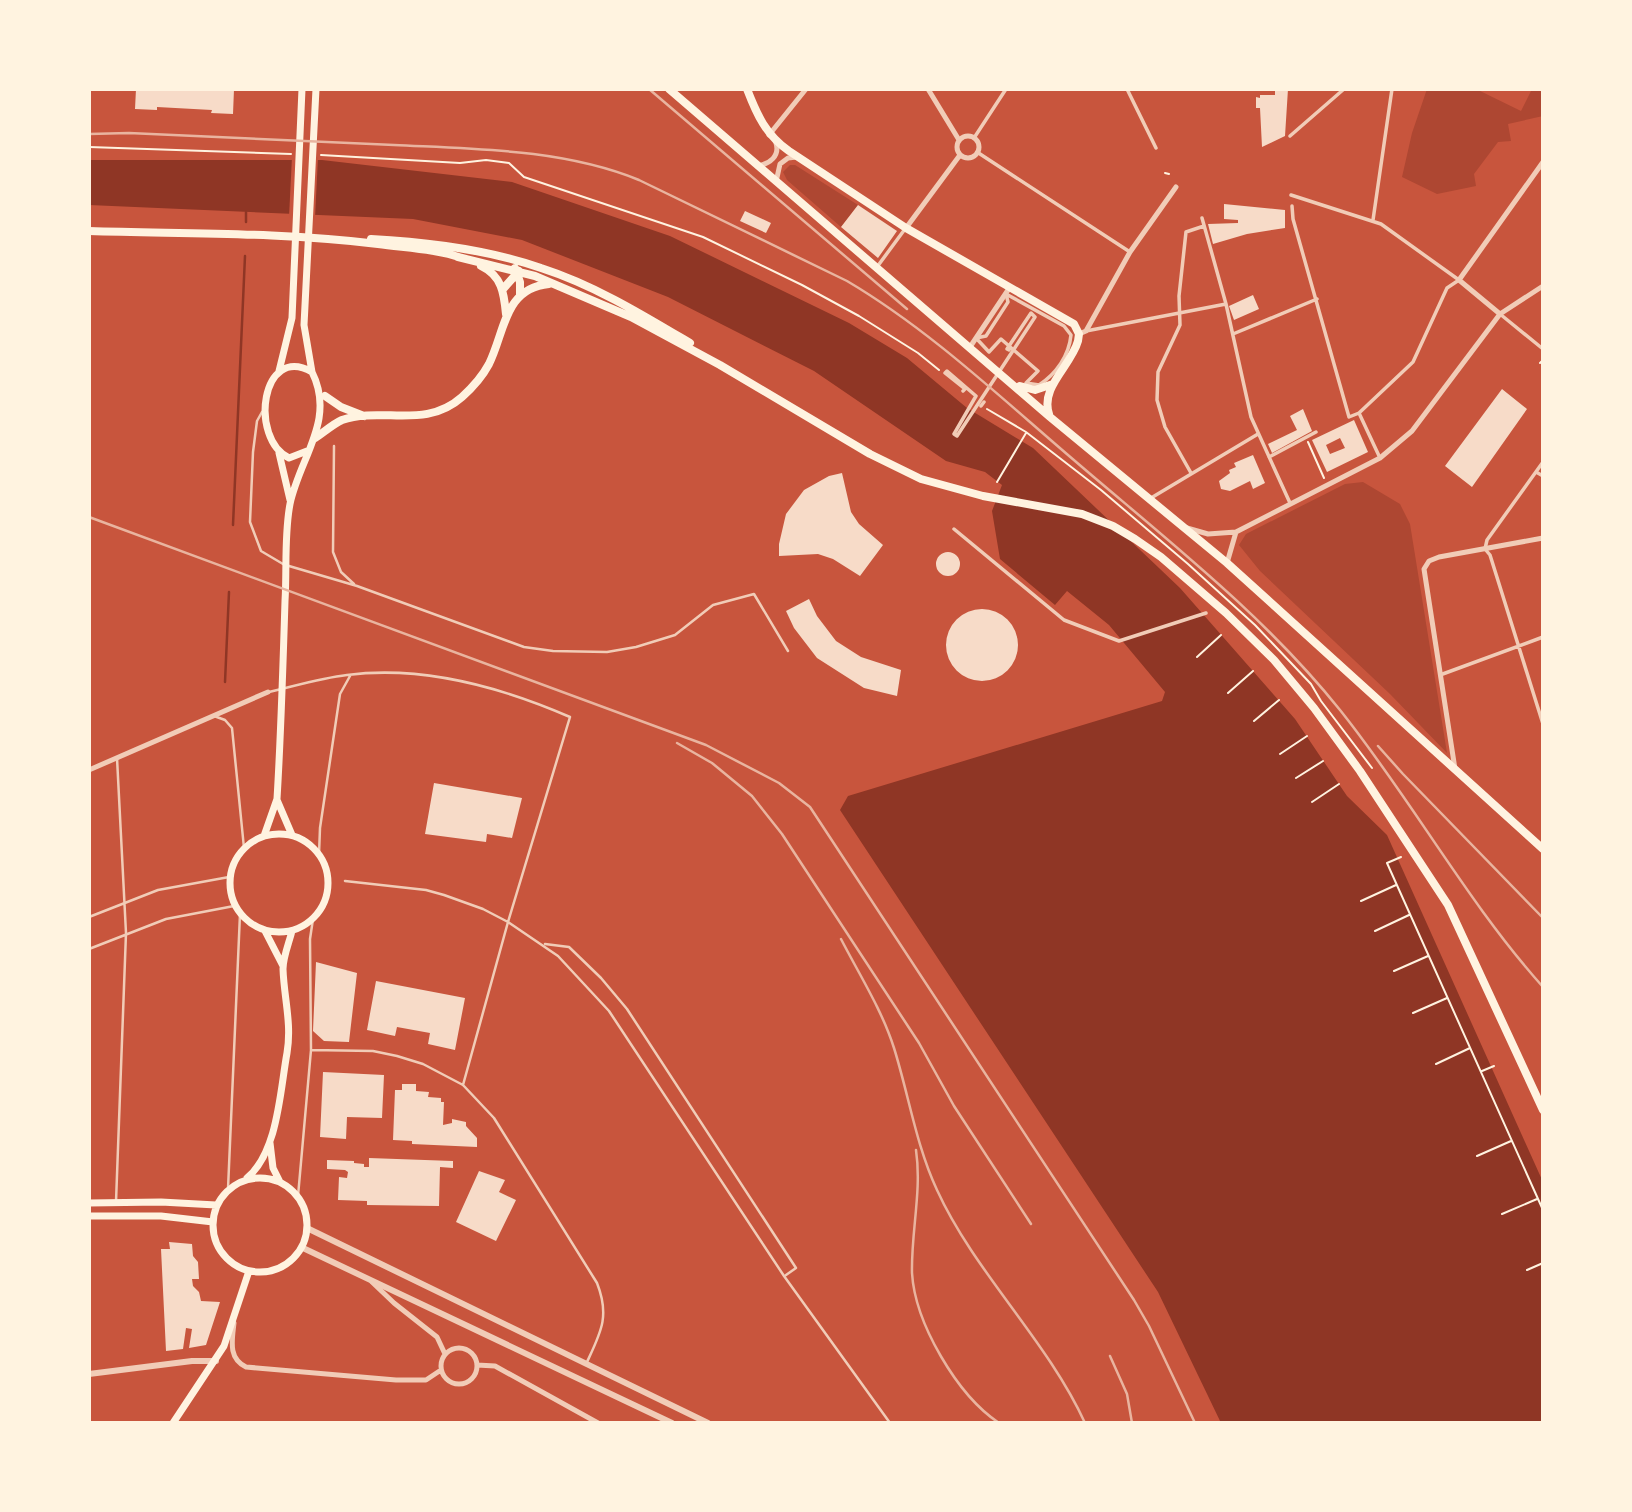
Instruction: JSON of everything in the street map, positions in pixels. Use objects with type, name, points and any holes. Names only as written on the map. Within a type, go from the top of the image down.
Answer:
[{"type":"main road","points":[[290,503],[279,453],[272,440],[264,410],[269,387],[279,372],[292,318],[302,89]]},
{"type":"main road","points":[[264,836],[277,799],[290,503],[307,451],[315,438],[321,404],[304,325],[316,89]]},
{"type":"main road","points":[[669,89],[1050,417],[1227,563],[1543,849]]},
{"type":"main road","points":[[747,89],[761,123],[776,142],[906,228],[1008,290],[1071,321],[1083,333],[1053,384],[1047,400],[1050,417]]},
{"type":"main road","points":[[89,231],[257,234],[431,243],[480,250],[543,268],[592,290],[672,332],[704,351],[720,365]]},
{"type":"main road","points":[[330,238],[458,257],[517,271],[552,283],[631,317],[720,365],[894,467],[921,479],[983,496],[1082,514],[1112,526],[1161,557],[1226,613],[1274,660],[1314,708],[1360,771],[1448,905],[1543,1110]]},
{"type":"main road","points":[[431,243],[511,264],[517,271],[520,296]]},
{"type":"main road","points":[[458,257],[491,270],[498,278],[503,289],[506,314]]},
{"type":"main road","points":[[503,289],[517,271],[528,270],[592,290]]},
{"type":"main road","points":[[315,438],[341,420],[367,416],[407,417],[436,412],[459,400],[476,384],[488,365],[506,314],[520,296],[536,285],[552,283]]},
{"type":"main road","points":[[279,372],[298,366],[312,372]]},
{"type":"main road","points":[[1008,379],[1027,390],[1053,384]]},
{"type":"main road","points":[[325,396],[341,407],[367,416]]},
{"type":"main road","points":[[279,453],[289,458],[307,451]]},
{"type":"main road","points":[[277,799],[292,835]]},
{"type":"main road","points":[[292,835],[307,842],[318,854],[325,866],[328,880],[325,901],[313,919],[292,931],[265,931],[251,925],[234,906],[229,877],[234,861],[244,848],[264,836],[292,835]]},
{"type":"main road","points":[[265,931],[283,967]]},
{"type":"main road","points":[[245,1180],[265,1178],[280,1182],[298,1196],[305,1208],[309,1229],[303,1248],[281,1267],[266,1272],[250,1271],[237,1266],[218,1248],[213,1222],[216,1205],[228,1189],[245,1180],[261,1164],[270,1142],[289,1038],[283,967],[292,931]]},
{"type":"main road","points":[[270,1142],[274,1168],[280,1182]]},
{"type":"main road","points":[[89,1203],[216,1205]]},
{"type":"main road","points":[[89,1216],[161,1216],[213,1222]]},
{"type":"main road","points":[[173,1423],[224,1346],[250,1271]]},
{"type":"street","points":[[769,135],[806,89]]},
{"type":"street","points":[[928,89],[960,139]]},
{"type":"street","points":[[974,138],[1006,89]]},
{"type":"street","points":[[1127,89],[1156,148]]},
{"type":"street","points":[[1290,136],[1344,89]]},
{"type":"street","points":[[1373,220],[1392,89]]},
{"type":"street","points":[[968,136],[974,138],[978,144],[977,152],[971,157],[960,155],[957,146],[960,139],[968,136]]},
{"type":"street","points":[[757,166],[771,161],[778,149],[776,142]]},
{"type":"street","points":[[977,152],[1130,252]]},
{"type":"street","points":[[877,267],[960,155]]},
{"type":"street","points":[[776,182],[780,164],[788,158],[797,157]]},
{"type":"street","points":[[1292,206],[1293,219],[1349,417],[1359,413],[1413,362],[1447,288],[1459,280],[1543,162]]},
{"type":"street","points":[[1083,333],[1130,252],[1176,187]]},
{"type":"street","points":[[1291,195],[1373,220],[1459,280],[1543,349]]},
{"type":"street","points":[[1202,218],[1226,304],[1251,417],[1290,503]]},
{"type":"street","points":[[1191,473],[1164,427],[1157,400],[1158,372],[1180,325],[1179,296],[1185,232],[1204,226]]},
{"type":"street","points":[[1181,526],[1208,534],[1236,531],[1380,458],[1412,431],[1500,314],[1543,286]]},
{"type":"street","points":[[970,347],[976,338],[1008,290],[1064,326],[1071,335],[1070,346],[1054,375],[1039,386],[1026,383],[1038,371],[1000,339],[989,352],[976,338]]},
{"type":"street","points":[[1233,334],[1317,299]]},
{"type":"street","points":[[1083,333],[1226,304]]},
{"type":"street","points":[[963,391],[965,389],[945,373],[947,371],[976,396],[954,434],[957,436],[1035,317],[1031,313],[1008,350]]},
{"type":"street","points":[[1359,413],[1380,458]]},
{"type":"street","points":[[1269,457],[1316,432]]},
{"type":"street","points":[[1149,499],[1258,434]]},
{"type":"street","points":[[1485,549],[1487,540],[1543,462]]},
{"type":"street","points":[[1536,472],[1543,476]]},
{"type":"street","points":[[954,529],[1064,620],[1119,641],[1206,613]]},
{"type":"street","points":[[1227,563],[1236,531]]},
{"type":"street","points":[[1455,769],[1424,569],[1429,561],[1439,557],[1543,538]]},
{"type":"street","points":[[1485,549],[1490,555],[1543,724]]},
{"type":"street","points":[[1440,674],[1543,637]]},
{"type":"street","points":[[89,770],[268,692]]},
{"type":"street","points":[[309,1229],[708,1423]]},
{"type":"street","points":[[303,1248],[672,1423]]},
{"type":"street","points":[[370,1279],[394,1303],[437,1337],[445,1354]]},
{"type":"street","points":[[235,1313],[233,1354],[238,1363],[246,1367],[396,1380],[426,1380],[441,1370]]},
{"type":"street","points":[[452,1349],[469,1350],[477,1365],[470,1381],[462,1384],[453,1383],[441,1370],[445,1354],[452,1349]]},
{"type":"street","points":[[89,1374],[192,1361],[216,1361]]},
{"type":"street","points":[[477,1365],[495,1366],[598,1423]]},
{"type":"lane","points":[[264,410],[257,421],[253,452],[250,522],[261,551],[284,565],[357,586],[524,647],[578,652],[607,652],[662,639],[682,630],[713,605],[754,594],[788,651]]},
{"type":"lane","points":[[334,446],[333,552],[341,572],[357,586]]},
{"type":"lane","points":[[268,692],[351,675],[418,674],[458,680],[510,694],[570,717],[508,922],[463,1085]]},
{"type":"lane","points":[[318,854],[340,694],[351,675]]},
{"type":"lane","points":[[214,716],[225,720],[232,728],[244,848]]},
{"type":"lane","points":[[116,1202],[126,933],[117,758]]},
{"type":"lane","points":[[89,917],[158,890],[229,877]]},
{"type":"lane","points":[[345,881],[426,890],[483,909],[542,943],[558,956],[609,1011],[785,1276],[890,1423]]},
{"type":"lane","points":[[89,949],[166,919],[234,906]]},
{"type":"lane","points":[[228,1189],[240,914]]},
{"type":"lane","points":[[298,1196],[311,1050],[310,939],[313,919]]},
{"type":"lane","points":[[542,943],[569,947],[601,978],[627,1009],[796,1268],[785,1276]]},
{"type":"lane","points":[[311,1050],[373,1051],[423,1064],[463,1085],[494,1118],[597,1283],[604,1309],[604,1322],[586,1365]]},
{"type":"path","points":[[89,148],[297,154]]},
{"type":"path","points":[[310,155],[509,163]]},
{"type":"path","points":[[1165,173],[1169,174]]},
{"type":"path","points":[[997,481],[1026,432]]},
{"type":"path","points":[[1306,438],[1328,485]]},
{"type":"path","points":[[1197,657],[1221,635]]},
{"type":"path","points":[[1228,693],[1253,671]]},
{"type":"path","points":[[1254,721],[1279,700]]},
{"type":"path","points":[[1280,754],[1307,736]]},
{"type":"path","points":[[1296,778],[1323,761]]},
{"type":"path","points":[[1312,802],[1339,784]]},
{"type":"path","points":[[1401,857],[1387,863],[1543,1210]]},
{"type":"path","points":[[1362,901],[1397,885]]},
{"type":"path","points":[[1375,931],[1411,915]]},
{"type":"path","points":[[1394,971],[1429,956]]},
{"type":"path","points":[[1413,1013],[1447,997]]},
{"type":"path","points":[[1436,1064],[1470,1048]]},
{"type":"path","points":[[1481,1072],[1494,1066]]},
{"type":"path","points":[[1476,1156],[1512,1141]]},
{"type":"path","points":[[1502,1214],[1537,1198]]},
{"type":"path","points":[[1527,1270],[1543,1263]]},
{"type":"shaded area","points":[[1427,89],[1476,89],[1521,111],[1532,89],[1543,92],[1543,116],[1508,124],[1511,141],[1498,142],[1474,174],[1476,186],[1437,194],[1402,177],[1412,133]]},
{"type":"shaded area","points":[[89,160],[322,160],[512,182],[670,236],[849,323],[907,358],[967,408],[1033,448],[1180,588],[1295,719],[1347,796],[1387,835],[1543,1182],[1543,1423],[1221,1423],[1158,1292],[840,810],[848,796],[1162,701],[1165,692],[1109,625],[1067,591],[1055,605],[1000,559],[992,511],[1002,485],[985,472],[946,461],[814,371],[668,297],[522,240],[413,219],[89,205]]},
{"type":"shaded area","points":[[790,165],[795,165],[858,205],[841,227],[787,180],[783,172]]},
{"type":"shaded area","points":[[1363,482],[1400,504],[1410,524],[1447,753],[1390,694],[1260,571],[1239,545],[1246,534],[1345,484]]},
{"type":"pier","points":[[292,157],[318,157],[315,218],[289,217]]},
{"type":"building","points":[[136,89],[234,89],[233,114],[157,107],[157,110],[135,109]]},
{"type":"building","points":[[1275,89],[1288,89],[1285,136],[1262,147],[1260,108],[1256,108],[1256,97],[1275,95]]},
{"type":"building","points":[[1224,204],[1285,210],[1285,228],[1247,234],[1213,244],[1208,224],[1238,223],[1238,220],[1224,219]]},
{"type":"building","points":[[858,205],[897,231],[878,258],[841,227]]},
{"type":"building","points":[[745,211],[771,223],[766,233],[740,221]]},
{"type":"building","points":[[1253,295],[1259,309],[1234,320],[1229,306]]},
{"type":"building","points":[[1502,389],[1527,409],[1472,487],[1445,466]]},
{"type":"building","points":[[1303,409],[1312,431],[1272,453],[1268,444],[1297,430],[1290,416]]},
{"type":"building","points":[[1354,420],[1368,452],[1327,472],[1312,440]],"holes":[[[1340,438],[1345,448],[1330,454],[1326,445]]]},
{"type":"building","points":[[1253,455],[1265,483],[1253,489],[1250,481],[1230,491],[1221,489],[1219,481],[1230,473],[1229,470],[1236,467],[1234,463]]},
{"type":"building","points":[[842,473],[851,512],[859,524],[883,545],[860,576],[833,559],[818,554],[779,556],[786,514],[804,490],[829,476]]},
{"type":"building","points":[[948,552],[959,559],[960,564],[953,575],[948,576],[937,569],[936,564],[943,553]]},
{"type":"building","points":[[809,599],[817,616],[836,641],[861,657],[901,670],[897,696],[864,688],[817,658],[794,628],[786,611]]},
{"type":"building","points":[[989,609],[1008,619],[1016,631],[1016,659],[1008,671],[996,679],[975,681],[956,671],[948,659],[946,638],[956,619],[968,611]]},
{"type":"building","points":[[434,783],[522,798],[512,838],[487,834],[486,842],[425,834]]},
{"type":"building","points":[[316,962],[357,973],[349,1042],[324,1041],[313,1031]]},
{"type":"building","points":[[376,981],[465,998],[455,1050],[428,1044],[430,1033],[397,1027],[395,1036],[367,1030]]},
{"type":"building","points":[[323,1072],[384,1075],[382,1118],[347,1117],[346,1139],[320,1137]]},
{"type":"building","points":[[402,1084],[416,1084],[416,1091],[429,1092],[428,1097],[441,1098],[441,1102],[444,1102],[443,1125],[452,1123],[452,1119],[466,1122],[466,1126],[477,1138],[477,1147],[412,1144],[412,1141],[393,1140],[395,1090],[402,1090]]},
{"type":"building","points":[[369,1158],[453,1161],[453,1168],[440,1167],[439,1206],[367,1205],[367,1201],[338,1200],[339,1177],[347,1178],[348,1172],[327,1169],[327,1160],[354,1161],[369,1167]]},
{"type":"building","points":[[479,1171],[505,1180],[499,1192],[516,1200],[496,1241],[456,1222]]},
{"type":"building","points":[[169,1242],[192,1244],[193,1256],[198,1262],[199,1279],[192,1279],[193,1286],[199,1292],[201,1301],[220,1302],[206,1345],[189,1348],[192,1329],[186,1328],[183,1349],[166,1351],[161,1249],[170,1249]]},
{"type":"waterway","points":[[246,212],[246,222]]},
{"type":"waterway","points":[[233,525],[245,256]]},
{"type":"waterway","points":[[225,682],[229,592]]},
{"type":"railway","points":[[649,89],[907,309]]},
{"type":"railway","points":[[89,134],[129,133],[456,148],[550,156],[610,170],[639,180],[847,281],[907,321],[964,366],[1214,580],[1279,642],[1340,710],[1489,921],[1543,987]]},
{"type":"railway","points":[[89,517],[706,745],[779,783],[810,807],[1134,1300],[1195,1423]]},
{"type":"railway","points":[[677,743],[712,763],[752,796],[782,834],[919,1043],[954,1106],[1031,1224]]},
{"type":"railway","points":[[1378,746],[1543,918]]},
{"type":"railway","points":[[841,939],[889,1034],[924,1156],[937,1190],[971,1250],[1051,1363],[1085,1423]]},
{"type":"railway","points":[[916,1150],[918,1181],[912,1273],[921,1314],[954,1376],[983,1411],[999,1423]]},
{"type":"railway","points":[[1110,1356],[1127,1394],[1132,1423]]}]
